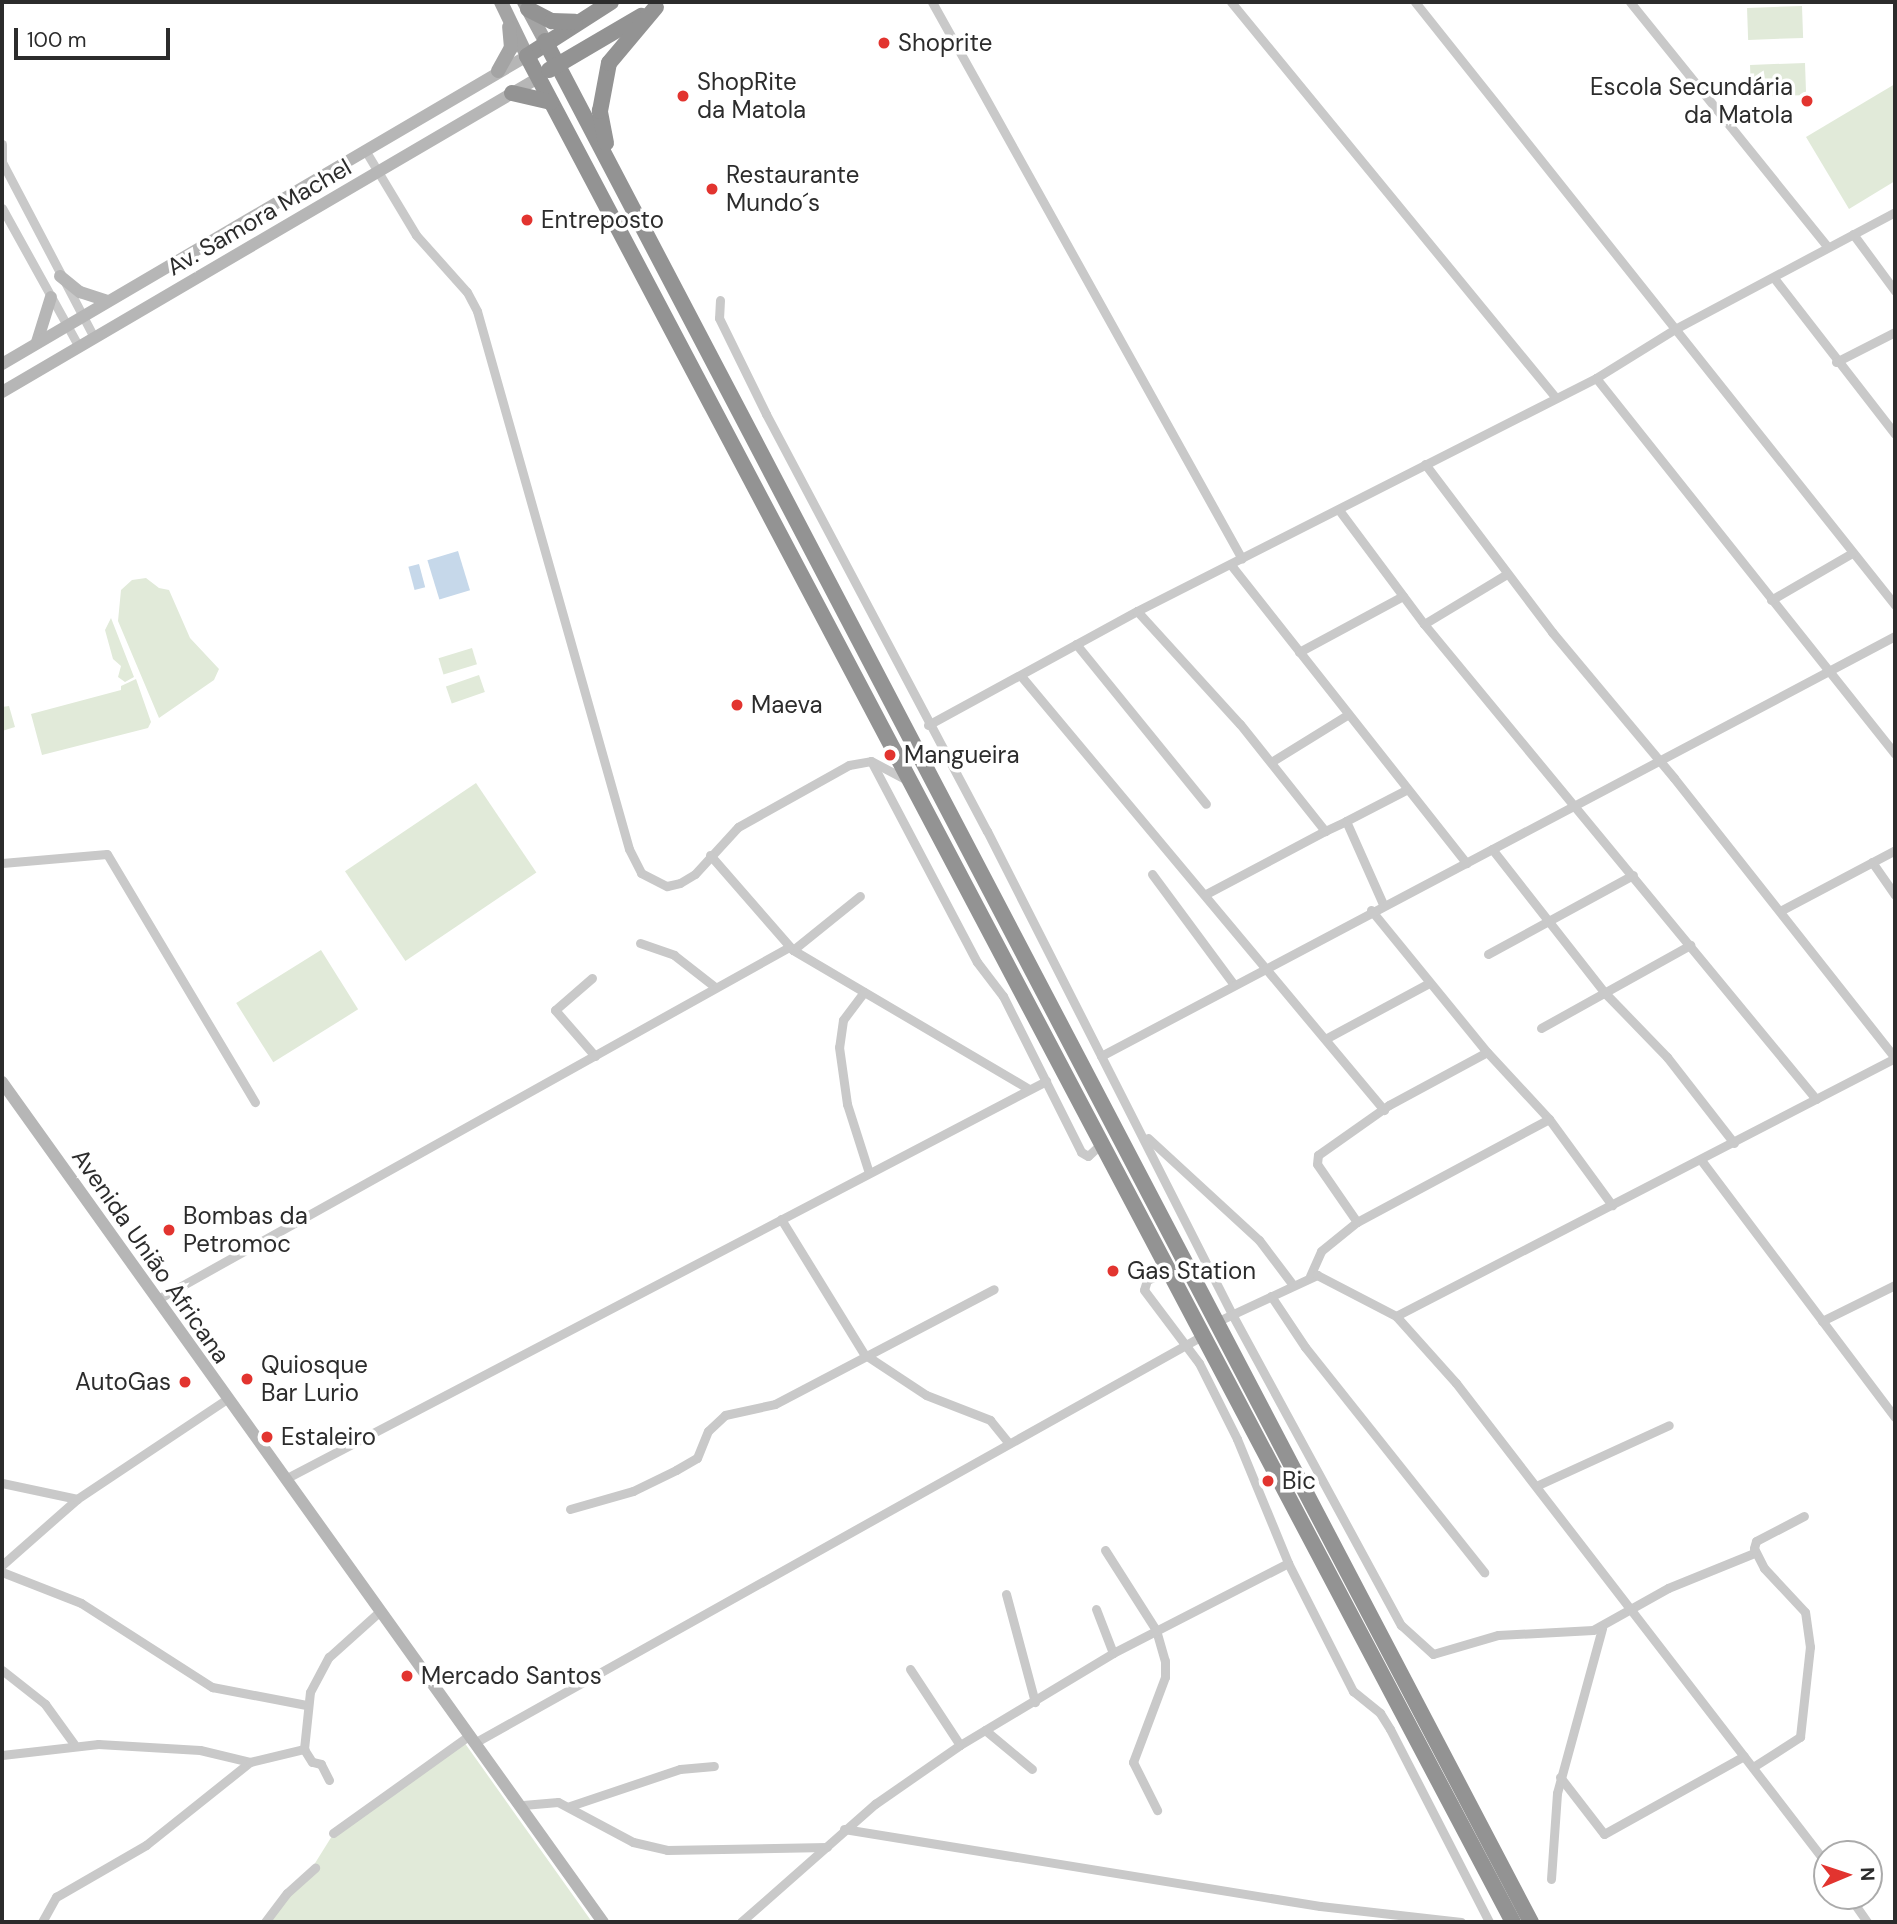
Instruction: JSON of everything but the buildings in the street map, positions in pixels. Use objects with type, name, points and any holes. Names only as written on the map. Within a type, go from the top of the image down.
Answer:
[{"type":"highway","points":[[611,2],[545,41],[527,56],[916,785],[1171,1269],[1202,1336],[1278,1474],[1513,1922]]},
{"type":"highway","points":[[538,78],[557,64],[660,4]]},
{"type":"highway","points":[[629,200],[605,138],[601,97],[616,51],[660,4]]},
{"type":"highway","points":[[526,6],[552,22],[578,22]]},
{"type":"highway","points":[[545,41],[1214,1323],[1531,1922]]},
{"type":"highway","points":[[512,93],[551,102]]},
{"type":"main road","points":[[526,6],[545,41]]},
{"type":"main road","points":[[504,8],[527,56]]},
{"type":"main road","points":[[498,71],[510,48],[504,8]]},
{"type":"main road","name":"Av. Samora Machel","points":[[2,364],[527,56]]},
{"type":"main road","name":"Av. Samora Machel","points":[[2,393],[538,78]]},
{"type":"main road","points":[[60,276],[80,292],[108,301]]},
{"type":"main road","points":[[37,343],[51,297]]},
{"type":"main road","name":"Avenida União Africana","points":[[2,1082],[227,1399],[523,1805],[603,1922]]},
{"type":"street","points":[[932,2],[1242,559]]},
{"type":"street","points":[[1231,2],[1556,398]]},
{"type":"street","points":[[1415,2],[1895,605]]},
{"type":"street","points":[[1630,2],[1827,246]]},
{"type":"street","points":[[2,144],[2,162],[94,337]]},
{"type":"street","points":[[365,149],[416,235],[472,300],[634,864],[653,881],[667,886],[695,874],[738,827],[849,765],[871,761],[916,785]]},
{"type":"street","points":[[2,208],[79,347]]},
{"type":"street","points":[[928,724],[1137,611],[1596,378],[1675,329],[1895,212]]},
{"type":"street","points":[[1853,234],[1895,291]]},
{"type":"street","points":[[1774,278],[1836,362],[1895,434]]},
{"type":"street","points":[[720,300],[719,318],[725,330],[1138,1125],[1233,1316],[1394,1613],[1427,1652],[1498,1635],[1602,1628],[1668,1588],[1754,1553]]},
{"type":"street","points":[[1836,362],[1895,332]]},
{"type":"street","points":[[1596,378],[1895,754]]},
{"type":"street","points":[[1396,1316],[1895,1058],[1780,911],[1507,574],[1425,464]]},
{"type":"street","points":[[1339,510],[1424,624],[1816,1099]]},
{"type":"street","points":[[1771,600],[1852,552]]},
{"type":"street","points":[[1231,565],[1466,863]]},
{"type":"street","points":[[1424,624],[1507,574]]},
{"type":"street","points":[[1299,652],[1403,596]]},
{"type":"street","points":[[1137,611],[1270,762],[1325,831]]},
{"type":"street","points":[[1101,1056],[1371,909],[1466,863],[1656,759],[1895,636]]},
{"type":"street","points":[[1076,645],[1206,804]]},
{"type":"street","points":[[1021,676],[1139,821],[1150,828],[1206,894],[1384,1110]]},
{"type":"street","points":[[1270,762],[1348,715]]},
{"type":"street","points":[[871,761],[972,954],[1003,996],[1081,1152],[1088,1156],[1103,1142]]},
{"type":"street","points":[[1206,894],[1406,790]]},
{"type":"street","points":[[1346,821],[1383,904]]},
{"type":"street","points":[[1492,849],[1604,992],[1667,1057],[1734,1143]]},
{"type":"street","points":[[1780,911],[1895,850]]},
{"type":"street","points":[[2,863],[107,854],[255,1102]]},
{"type":"street","points":[[710,855],[791,949],[1029,1089]]},
{"type":"street","points":[[1872,862],[1895,895]]},
{"type":"street","points":[[1152,874],[1234,985]]},
{"type":"street","points":[[1488,954],[1633,875]]},
{"type":"street","points":[[158,1299],[715,987],[791,949],[860,896]]},
{"type":"street","points":[[1371,909],[1487,1052],[1549,1119],[1612,1205]]},
{"type":"street","points":[[640,943],[674,955],[715,987]]},
{"type":"street","points":[[1541,1028],[1690,945]]},
{"type":"street","points":[[593,978],[555,1010],[595,1056]]},
{"type":"street","points":[[1327,1038],[1429,983]]},
{"type":"street","points":[[864,992],[843,1020],[839,1047],[848,1104],[869,1172]]},
{"type":"street","points":[[1357,1223],[1316,1160],[1324,1148],[1384,1110],[1487,1052]]},
{"type":"street","points":[[285,1479],[1046,1081]]},
{"type":"street","points":[[1310,1276],[1321,1251],[1357,1223],[1549,1119]]},
{"type":"street","points":[[1138,1125],[1165,1158],[1196,1180],[1259,1240],[1293,1285]]},
{"type":"street","points":[[1701,1160],[1895,1417]]},
{"type":"street","points":[[781,1219],[864,1354],[926,1395],[990,1420],[1008,1442]]},
{"type":"street","points":[[1171,1269],[1147,1280],[1144,1290],[1185,1345],[1222,1406],[1287,1563],[1353,1691],[1380,1713],[1390,1729],[1489,1922]]},
{"type":"street","points":[[1214,1323],[1310,1276],[1324,1278],[1396,1316],[1456,1383],[1813,1846]]},
{"type":"street","points":[[1822,1321],[1895,1285]]},
{"type":"street","points":[[570,1509],[633,1491],[676,1469],[697,1458],[708,1431],[725,1415],[775,1404],[864,1354],[994,1289]]},
{"type":"street","points":[[1271,1296],[1305,1347],[1484,1573]]},
{"type":"street","points":[[333,1833],[473,1739],[1202,1336]]},
{"type":"street","points":[[3,1562],[77,1499],[227,1399]]},
{"type":"street","points":[[1536,1486],[1669,1425]]},
{"type":"street","points":[[2,1482],[77,1499]]},
{"type":"street","points":[[1754,1553],[1756,1541],[1804,1516]]},
{"type":"street","points":[[1105,1549],[1156,1630],[1165,1677],[1133,1762],[1157,1810]]},
{"type":"street","points":[[1753,1767],[1800,1737],[1810,1647],[1805,1612],[1754,1553]]},
{"type":"street","points":[[741,1922],[844,1829],[960,1745],[1114,1653],[1287,1563]]},
{"type":"street","points":[[2,1572],[81,1604],[212,1687],[306,1705]]},
{"type":"street","points":[[1006,1594],[1035,1702]]},
{"type":"street","points":[[1096,1609],[1114,1653]]},
{"type":"street","points":[[329,1780],[321,1763],[312,1762],[304,1749],[306,1705],[329,1657],[380,1611]]},
{"type":"street","points":[[1551,1880],[1560,1777],[1602,1628]]},
{"type":"street","points":[[910,1669],[960,1745]]},
{"type":"street","points":[[2,1670],[45,1703],[74,1744]]},
{"type":"street","points":[[985,1730],[1032,1769]]},
{"type":"street","points":[[2,1755],[74,1744],[200,1749],[250,1762]]},
{"type":"street","points":[[42,1922],[56,1897],[146,1845],[250,1762],[304,1749]]},
{"type":"street","points":[[1560,1777],[1604,1834],[1744,1756]]},
{"type":"street","points":[[570,1806],[680,1769],[714,1766]]},
{"type":"street","points":[[523,1805],[558,1802],[570,1806],[612,1832],[653,1848],[827,1847]]},
{"type":"street","points":[[844,1829],[1320,1906],[1461,1922]]},
{"type":"street","points":[[265,1922],[286,1893],[315,1868]]},
{"type":"green space","points":[[1802,6],[1803,38],[1748,40],[1747,8]]},
{"type":"green space","points":[[1805,63],[1806,95],[1751,97],[1750,65]]},
{"type":"green space","points":[[1895,84],[1895,181],[1849,209],[1806,137]]},
{"type":"green space","points":[[146,578],[159,588],[169,590],[190,638],[219,669],[214,680],[159,718],[118,621],[121,590],[132,580]]},
{"type":"green space","points":[[111,618],[134,677],[125,682],[118,677],[121,666],[113,659],[105,630]]},
{"type":"green space","points":[[472,648],[477,664],[443,674],[439,658]]},
{"type":"green space","points":[[479,675],[485,692],[452,703],[446,686]]},
{"type":"green space","points":[[136,679],[151,722],[148,728],[42,755],[31,714],[121,690],[121,686]]},
{"type":"green space","points":[[9,706],[15,727],[2,731],[2,707]]},
{"type":"green space","points":[[476,783],[536,873],[405,961],[345,871]]},
{"type":"green space","points":[[321,950],[358,1009],[273,1062],[236,1003]]},
{"type":"green space","points":[[464,1742],[592,1922],[264,1922],[312,1868],[332,1836]]},
{"type":"water","points":[[458,551],[470,590],[439,600],[427,560]]},
{"type":"water","points":[[419,564],[425,587],[415,590],[408,567]]},
{"type":"place","name":"Shoprite","points":[[884,43]]},
{"type":"place","name":"ShopRite da Matola","points":[[683,96]]},
{"type":"place","name":"Escola Secundária da Matola","points":[[1807,101]]},
{"type":"place","name":"Restaurante Mundo´s","points":[[712,189]]},
{"type":"place","name":"Entreposto","points":[[527,220]]},
{"type":"place","name":"Maeva","points":[[737,705]]},
{"type":"place","name":"Mangueira","points":[[890,755]]},
{"type":"place","name":"Bombas da Petromoc","points":[[169,1230]]},
{"type":"place","name":"Gas Station","points":[[1113,1271]]},
{"type":"place","name":"Quiosque Bar Lurio","points":[[247,1379]]},
{"type":"place","name":"AutoGas","points":[[185,1382]]},
{"type":"place","name":"Estaleiro","points":[[267,1437]]},
{"type":"place","name":"Bic","points":[[1268,1481]]},
{"type":"place","name":"Mercado Santos","points":[[407,1676]]}]
